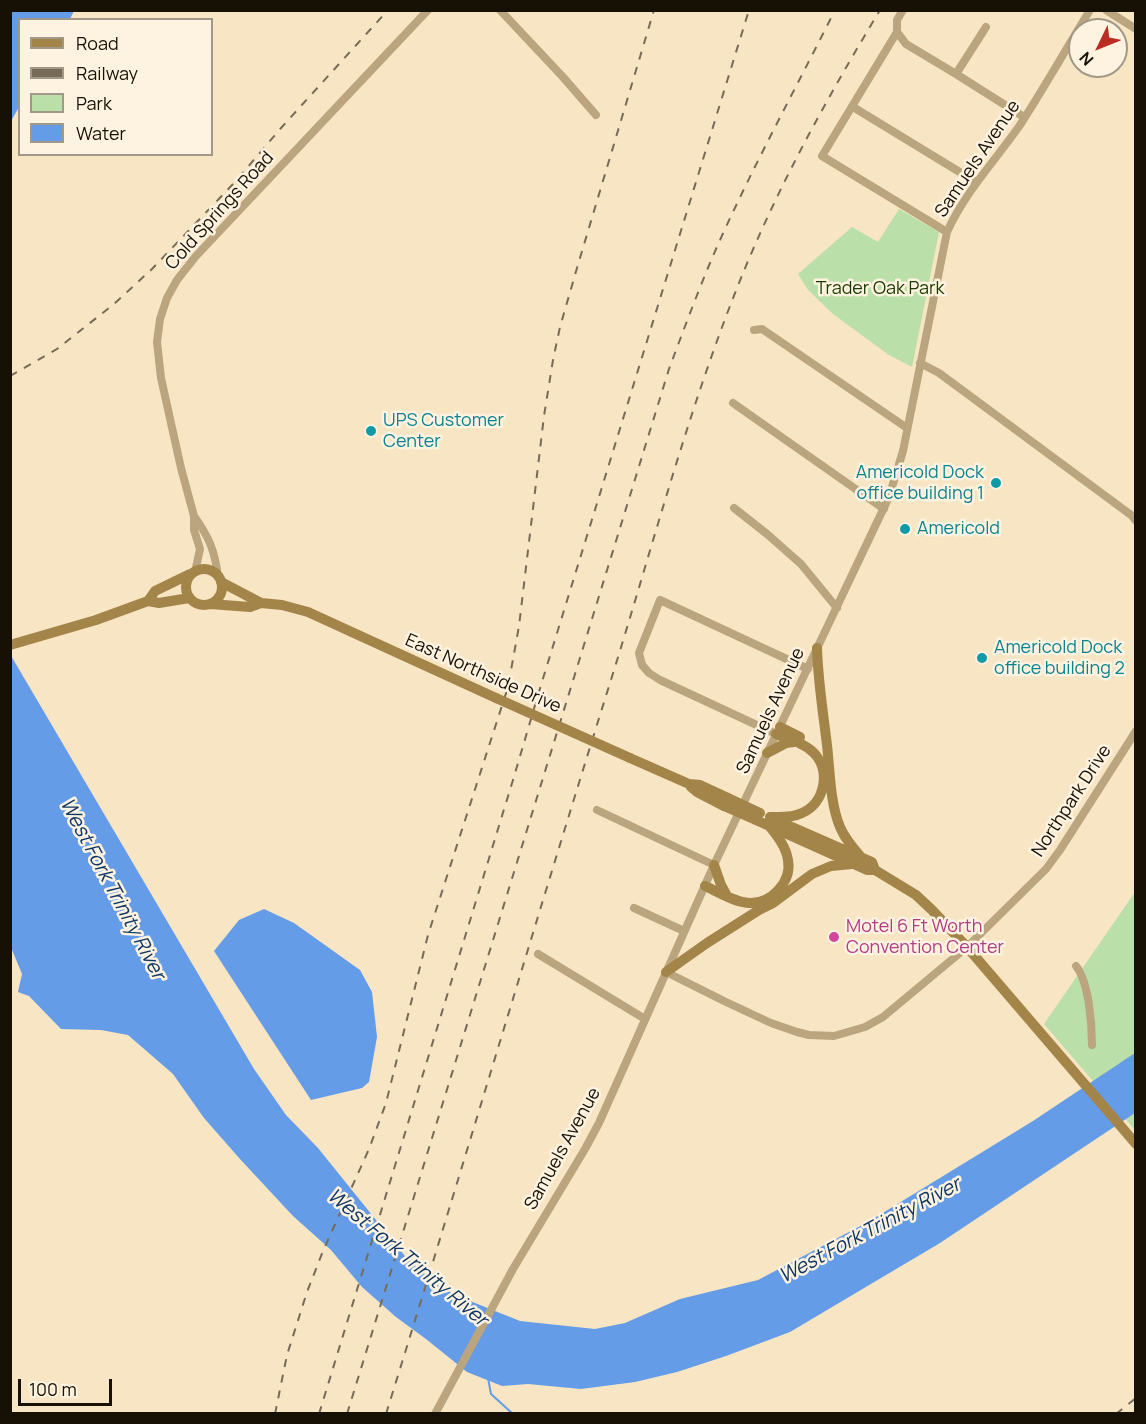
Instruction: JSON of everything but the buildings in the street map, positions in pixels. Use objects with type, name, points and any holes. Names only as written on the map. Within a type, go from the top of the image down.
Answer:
[{"type":"street","name":"Cold Springs Road","points":[[193,572],[200,549],[194,531],[194,516],[181,468],[158,356],[158,330],[163,308],[177,280],[196,256],[428,10]]},
{"type":"street","points":[[500,10],[596,115]]},
{"type":"street","points":[[903,10],[897,28],[853,107],[822,156],[947,231]]},
{"type":"street","name":"Samuels Avenue","points":[[435,1413],[513,1269],[590,1140],[714,865],[884,509],[898,472],[947,231],[976,182],[1024,117],[1090,10]]},
{"type":"street","points":[[1106,10],[1136,29]]},
{"type":"street","points":[[956,74],[986,27]]},
{"type":"street","points":[[897,28],[906,44],[1024,117]]},
{"type":"street","points":[[853,107],[976,182]]},
{"type":"street","points":[[754,330],[762,329],[907,429]]},
{"type":"street","points":[[920,363],[939,374],[1060,462],[1125,510],[1136,521]]},
{"type":"street","points":[[734,403],[884,509]]},
{"type":"street","points":[[734,508],[796,558],[837,608]]},
{"type":"street","name":"Cold Springs Road","points":[[194,516],[207,534],[217,560],[220,579]]},
{"type":"street","points":[[148,601],[155,591],[193,572],[203,569],[209,570],[220,579],[221,594],[218,599],[201,606],[189,598],[185,589],[193,572]]},
{"type":"street","name":"East Northside Drive","points":[[220,579],[261,603],[282,605],[308,612],[630,758],[689,784],[700,785],[726,802],[858,860],[867,870],[875,870],[916,895],[967,947],[1136,1144]]},
{"type":"street","points":[[10,645],[79,625],[148,601],[159,603],[189,598]]},
{"type":"street","points":[[808,669],[660,600],[639,653],[642,665],[660,680],[778,731],[806,739],[828,759]]},
{"type":"street","name":"East Northside Drive","points":[[210,604],[250,607],[261,603]]},
{"type":"street","points":[[666,972],[697,949],[773,903],[820,869],[858,860],[836,816],[818,678],[818,648]]},
{"type":"street","points":[[764,819],[801,814],[812,807],[822,793],[824,782],[824,773],[819,760],[808,747],[778,731]]},
{"type":"street","name":"Northpark Drive","points":[[666,972],[726,1002],[796,1032],[834,1036],[865,1027],[883,1017],[967,947],[1046,869],[1136,731]]},
{"type":"street","points":[[767,753],[786,743],[796,742]]},
{"type":"street","points":[[597,810],[714,865],[721,885],[728,896]]},
{"type":"street","points":[[704,888],[745,902],[758,902],[771,897],[784,883],[788,872],[788,861],[781,841],[764,819]]},
{"type":"street","points":[[704,888],[737,907],[759,910]]},
{"type":"street","points":[[634,908],[684,931]]},
{"type":"street","points":[[538,954],[645,1020]]},
{"type":"street","points":[[1076,966],[1081,974],[1092,1020],[1092,1045]]},
{"type":"green space","name":"Trader Oak Park","points":[[899,209],[939,232],[912,367],[889,355],[833,314],[808,290],[798,274],[852,227],[878,242]]},
{"type":"green space","points":[[1135,892],[1135,1130],[1044,1024]]},
{"type":"water","points":[[11,10],[74,11],[70,18],[18,18],[18,109],[11,121]]},
{"type":"water","name":"West Fork Trinity River","points":[[10,654],[254,1069],[286,1115],[318,1148],[405,1256],[436,1284],[460,1297],[520,1321],[595,1329],[625,1323],[680,1299],[758,1280],[868,1222],[1033,1121],[1135,1053],[1135,1113],[940,1243],[790,1332],[677,1372],[635,1382],[581,1389],[528,1384],[502,1386],[467,1372],[396,1317],[362,1287],[331,1250],[293,1216],[240,1159],[204,1118],[173,1074],[128,1035],[101,1030],[61,1029],[29,996],[18,992],[22,974],[10,945]]},
{"type":"water","points":[[264,909],[294,923],[360,970],[372,992],[377,1037],[369,1082],[362,1088],[311,1100],[214,951],[239,920]]},
{"type":"waterway","points":[[488,1378],[491,1394],[513,1414]]},
{"type":"railway","points":[[10,376],[57,349],[114,304],[152,269],[235,182],[388,10]]},
{"type":"railway","points":[[275,1414],[287,1355],[307,1292],[369,1149],[386,1103],[428,935],[508,687],[519,626],[544,416],[560,327],[654,10]]},
{"type":"railway","points":[[319,1414],[749,10]]},
{"type":"railway","points":[[347,1414],[669,369],[716,249],[835,10]]},
{"type":"railway","points":[[386,1414],[671,481],[720,332],[739,283],[786,178],[841,76],[880,10]]},
{"type":"railway","points":[[1116,1414],[1136,1398]]},
{"type":"place","name":"UPS Customer Center","points":[[371,431]]},
{"type":"place","name":"Americold Dock office building 1","points":[[996,483]]},
{"type":"place","name":"Americold","points":[[905,529]]},
{"type":"place","name":"Americold Dock office building 2","points":[[982,658]]},
{"type":"place","name":"Motel 6 Ft Worth Convention Center","points":[[834,937]]}]
